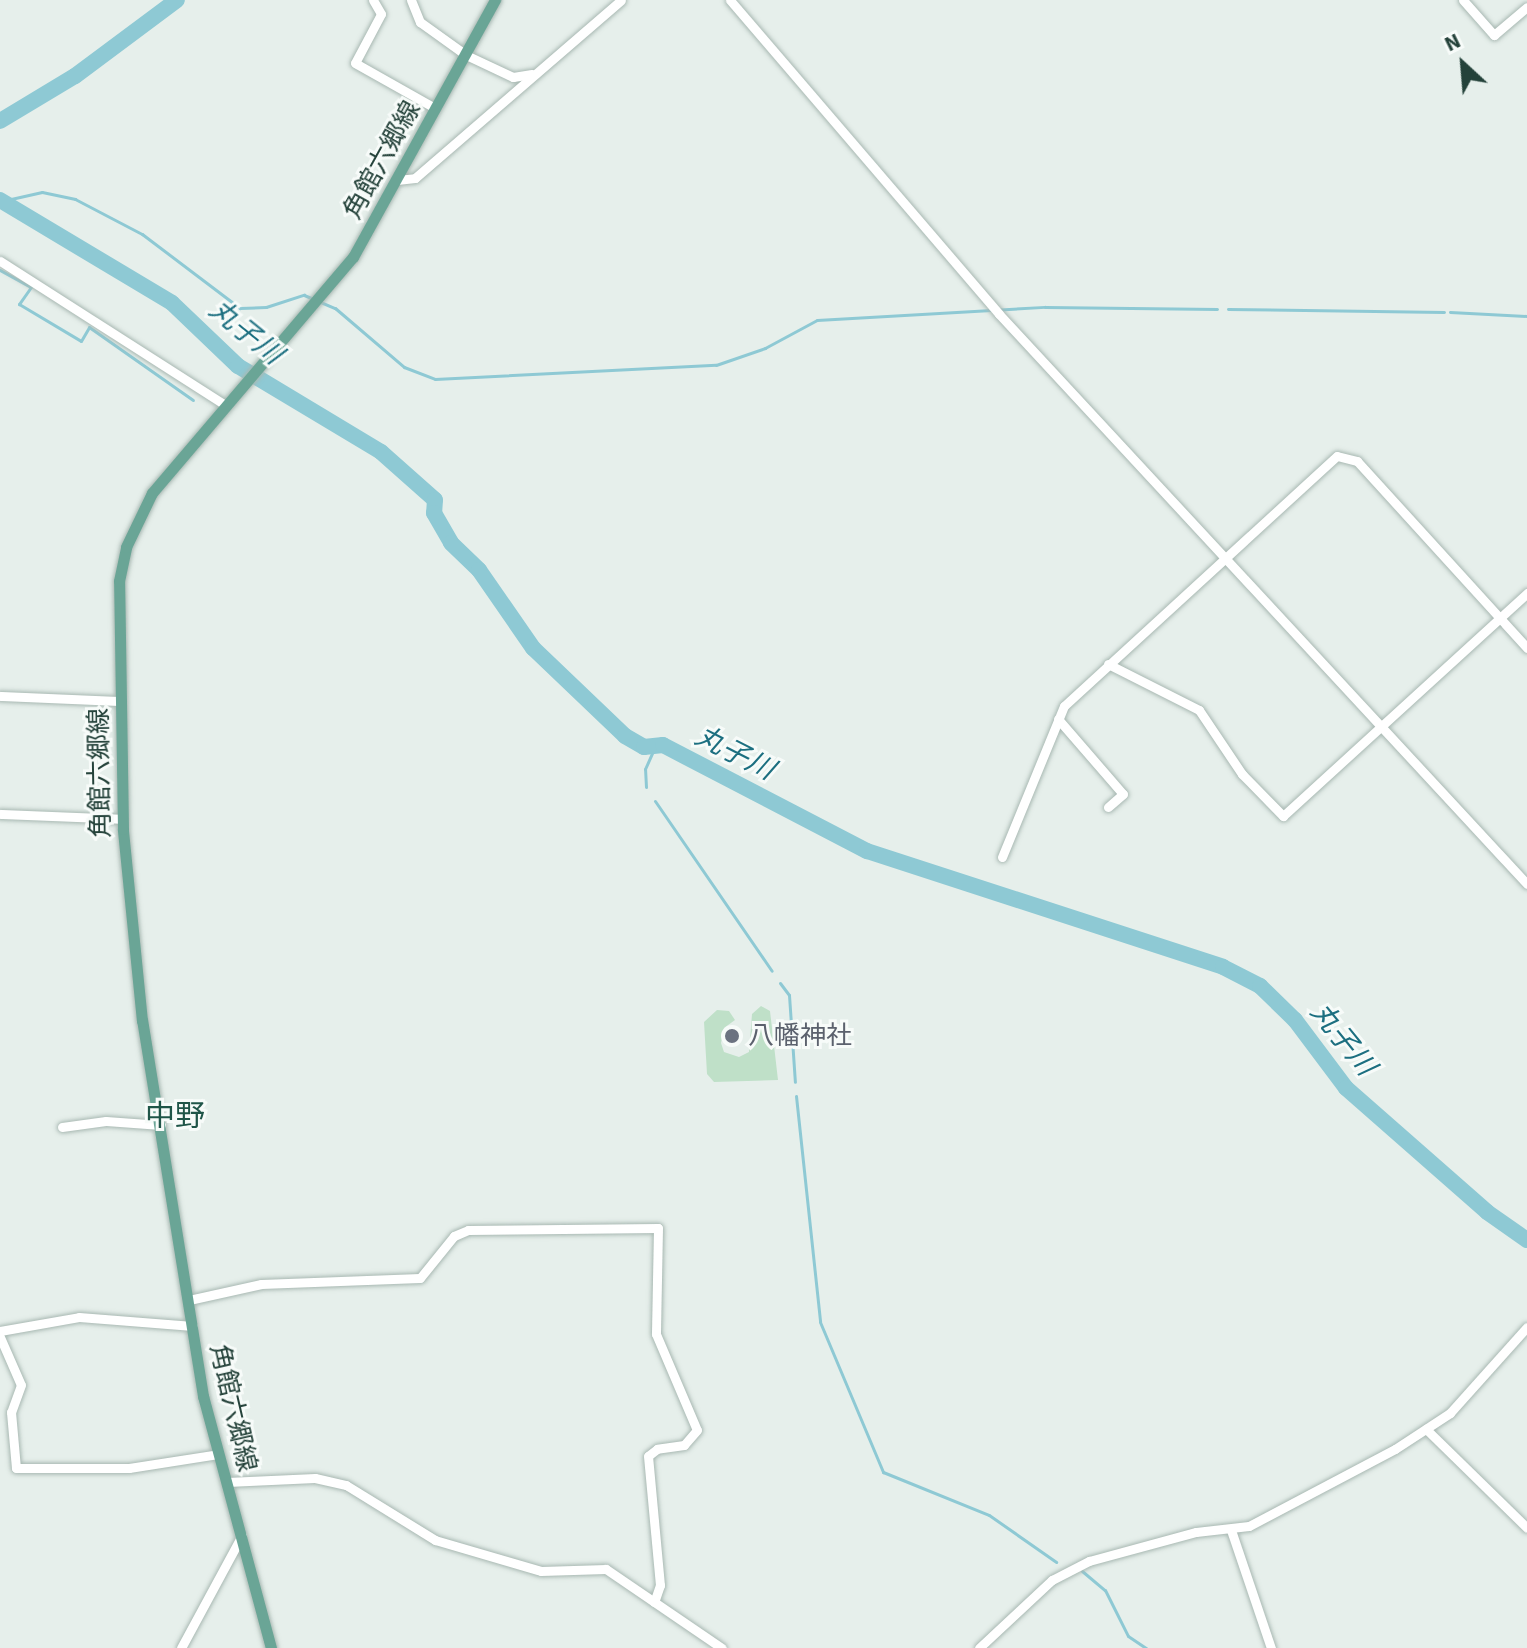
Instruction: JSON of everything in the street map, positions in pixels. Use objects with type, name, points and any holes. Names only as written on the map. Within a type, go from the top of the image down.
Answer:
[{"type":"main road","name":"角館六郷線","points":[[271,1648],[218,1454],[193,1326],[130,937],[122,819],[118,590],[126,547],[152,493],[353,257],[495,0]]},
{"type":"street","points":[[373,0],[381,14],[355,63],[435,108]]},
{"type":"street","points":[[411,0],[420,22],[466,55],[513,77],[535,73]]},
{"type":"street","points":[[397,180],[415,178],[621,0]]},
{"type":"street","points":[[730,0],[999,314],[1527,884]]},
{"type":"street","points":[[1463,0],[1494,35],[1527,7]]},
{"type":"street","points":[[0,261],[225,405]]},
{"type":"street","points":[[1002,857],[1064,706],[1223,557],[1337,456],[1351,457],[1527,648]]},
{"type":"street","points":[[1108,664],[1209,719],[1242,774],[1283,816],[1527,593]]},
{"type":"street","points":[[0,696],[120,701]]},
{"type":"street","points":[[1058,719],[1123,794],[1108,807]]},
{"type":"street","points":[[0,814],[122,819]]},
{"type":"street","points":[[62,1127],[106,1121],[161,1125]]},
{"type":"street","points":[[189,1300],[261,1284],[420,1278],[454,1236],[468,1230],[658,1228],[656,1334],[697,1430],[684,1445],[657,1449],[648,1456],[660,1585],[654,1602]]},
{"type":"street","points":[[0,1331],[79,1317],[193,1326]]},
{"type":"street","points":[[979,1648],[1052,1580],[1089,1561],[1196,1532],[1231,1530],[1276,1514],[1426,1429],[1468,1395],[1527,1327]]},
{"type":"street","points":[[0,1337],[21,1385],[11,1412],[16,1468],[129,1468],[218,1454]]},
{"type":"street","points":[[1426,1429],[1527,1528]]},
{"type":"street","points":[[227,1482],[315,1478],[346,1485],[435,1540],[541,1571],[606,1569],[722,1648]]},
{"type":"street","points":[[1231,1530],[1271,1648]]},
{"type":"street","points":[[181,1648],[242,1535]]},
{"type":"green space","points":[[761,1006],[770,1011],[778,1080],[714,1082],[707,1074],[704,1022],[717,1010],[729,1011],[735,1020],[724,1028],[721,1043],[724,1052],[739,1057],[749,1052],[752,1014]]},
{"type":"waterway","points":[[0,121],[75,76],[177,0]]},
{"type":"waterway","points":[[2,201],[42,192],[75,199],[142,234],[240,308],[266,307],[304,295],[335,308],[404,367],[435,379],[716,365],[765,348],[817,320],[1045,307],[1217,309]]},
{"type":"waterway","name":"丸子川","points":[[0,200],[172,303],[238,366],[381,452],[435,500],[434,513],[451,543],[479,570],[533,648],[625,736],[644,747],[663,745],[867,851],[1223,967],[1260,986],[1295,1020],[1346,1088],[1487,1212],[1527,1240]]},
{"type":"waterway","points":[[0,270],[31,287],[19,304],[81,341],[89,327],[193,400]]},
{"type":"waterway","points":[[1228,309],[1444,312]]},
{"type":"waterway","points":[[1450,312],[1527,316]]},
{"type":"waterway","points":[[646,787],[645,769],[654,749]]},
{"type":"waterway","points":[[655,801],[772,971]]},
{"type":"waterway","points":[[780,983],[789,995],[795,1082]]},
{"type":"waterway","points":[[796,1096],[820,1322],[883,1472],[989,1515],[1056,1562]]},
{"type":"waterway","points":[[1082,1571],[1105,1590],[1128,1636],[1146,1648]]},
{"type":"place","name":"八幡神社","points":[[732,1036]]},
{"type":"district","name":"中野","points":[[175,1117]]}]
